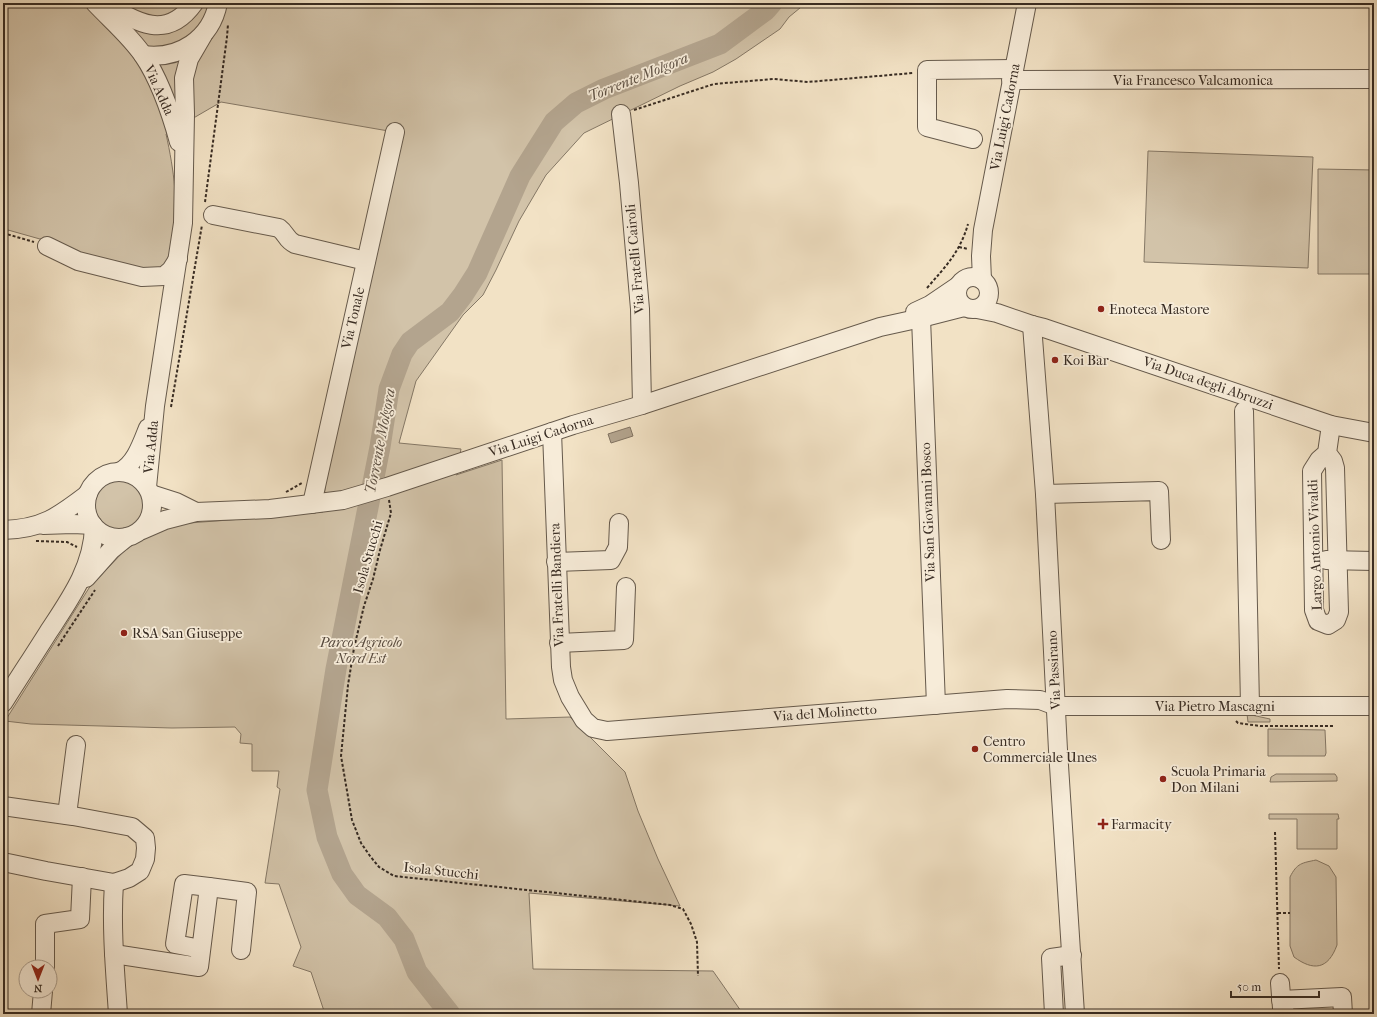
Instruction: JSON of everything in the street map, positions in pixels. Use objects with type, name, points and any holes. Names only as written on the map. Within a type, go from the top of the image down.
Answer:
[{"type":"street","points":[[96,3],[143,55]]},
{"type":"street","points":[[105,3],[120,13],[139,22],[158,25],[168,24],[178,19],[187,12],[194,3]]},
{"type":"street","name":"Via Adda","points":[[149,490],[163,408],[171,308],[184,223],[184,78],[189,59],[212,22],[218,3]]},
{"type":"street","name":"Via Luigi Cadorna","points":[[986,286],[981,256],[983,230],[1027,3]]},
{"type":"street","name":"Via Adda","points":[[184,164],[180,144],[168,107],[143,55],[158,56],[177,52],[188,47],[203,35]]},
{"type":"street","points":[[927,70],[927,128],[973,139]]},
{"type":"street","name":"Via Francesco Valcamonica","points":[[927,70],[1013,74],[1374,79]]},
{"type":"street","name":"Via Fratelli Cairoli","points":[[621,114],[629,183],[640,309],[642,405]]},
{"type":"street","name":"Via Tonale","points":[[312,504],[395,132]]},
{"type":"street","points":[[207,214],[279,228],[283,231],[289,242],[366,261]]},
{"type":"street","name":"Via Luigi Cadorna","points":[[880,327],[930,305],[961,283],[973,259],[983,230]]},
{"type":"street","name":"Via Adda","points":[[47,246],[78,261],[142,277],[164,276],[171,270],[178,258]]},
{"type":"street","name":"Via Adda","points":[[142,277],[160,291],[171,308]]},
{"type":"street","points":[[973,277],[986,286],[986,303],[971,308],[958,299],[957,290],[961,283],[973,277]]},
{"type":"street","name":"Via Duca degli Abruzzi","points":[[986,286],[1038,327]]},
{"type":"street","name":"Via Luigi Cadorna","points":[[135,533],[165,520],[196,512],[270,509],[343,500],[552,432],[642,405],[880,327],[971,308]]},
{"type":"street","name":"Via Duca degli Abruzzi","points":[[971,308],[997,313],[1331,425],[1374,433]]},
{"type":"street","name":"Via San Giovanni Bosco","points":[[920,318],[936,705]]},
{"type":"street","name":"Via Passirano","points":[[1038,327],[1056,706],[1075,1014]]},
{"type":"street","name":"Via Adda","points":[[119,472],[128,466],[163,408]]},
{"type":"street","points":[[1244,411],[1250,706]]},
{"type":"street","name":"Largo Antonio Vivaldi","points":[[1328,453],[1319,460],[1312,471],[1314,610],[1318,621],[1328,625],[1336,620],[1339,612],[1335,468],[1328,453],[1331,425]]},
{"type":"street","name":"Via Fratelli Bandiera","points":[[552,432],[559,643],[563,680],[570,697],[584,720],[593,728]]},
{"type":"street","points":[[3,703],[77,588],[111,550],[147,524],[152,514],[153,502],[149,490],[142,480],[134,475],[119,472],[107,474],[94,484],[88,494],[86,503],[87,511],[94,526],[94,537],[89,559],[77,588]]},
{"type":"street","name":"Via Luigi Cadorna","points":[[149,490],[196,512]]},
{"type":"street","points":[[1046,494],[1159,491],[1162,540]]},
{"type":"street","points":[[35,533],[52,519],[88,494]]},
{"type":"street","points":[[556,562],[611,560],[618,547],[619,523]]},
{"type":"street","points":[[3,530],[20,529],[35,533],[62,524],[94,526],[104,534],[117,538],[135,533]]},
{"type":"street","points":[[1313,560],[1374,560]]},
{"type":"street","points":[[559,643],[624,640],[626,587]]},
{"type":"street","name":"Via del Molinetto","points":[[593,728],[607,731],[1007,699],[1040,700],[1056,706]]},
{"type":"street","name":"Via Pietro Mascagni","points":[[1056,706],[1374,706]]},
{"type":"street","points":[[67,815],[76,745]]},
{"type":"street","points":[[3,806],[67,815],[132,827],[145,838],[146,848],[145,859],[140,871],[129,878],[114,883],[3,862]]},
{"type":"street","points":[[45,959],[45,924],[80,919],[82,877]]},
{"type":"street","points":[[114,883],[114,954],[118,1014]]},
{"type":"street","points":[[201,948],[175,944],[184,884],[247,892],[241,950]]},
{"type":"street","points":[[114,954],[199,967],[209,887]]},
{"type":"street","points":[[1054,1014],[1051,958],[1072,955]]},
{"type":"street","points":[[1282,999],[1342,998],[1343,1014]]},
{"type":"street","points":[[41,1014],[43,999]]},
{"type":"path","points":[[163,408],[172,402],[207,214],[228,23]]},
{"type":"path","points":[[621,114],[714,84],[774,79],[815,81],[907,74],[927,70]]},
{"type":"path","points":[[3,233],[47,246]]},
{"type":"path","points":[[282,494],[306,481],[317,480]]},
{"type":"path","name":"Isola Stucchi","points":[[383,488],[391,513],[364,606],[354,648],[348,685],[341,756],[352,820],[361,843],[379,867],[394,876],[670,905],[683,909],[698,942],[698,976]]},
{"type":"path","points":[[35,533],[67,542],[80,550]]},
{"type":"path","points":[[1275,832],[1282,999]]},
{"type":"path","points":[[1278,913],[1290,913]]},
{"type":"green space","name":"Parco Agricolo Nord Est","points":[[3,3],[806,3],[789,17],[780,29],[736,59],[713,72],[680,86],[584,133],[546,175],[519,221],[483,295],[463,315],[416,381],[399,443],[461,449],[456,475],[502,460],[506,719],[570,717],[625,772],[638,811],[680,906],[529,893],[533,969],[713,971],[743,1014],[325,1014],[311,972],[293,966],[301,947],[279,884],[265,883],[280,789],[277,787],[279,771],[252,771],[252,744],[240,743],[241,734],[235,727],[172,728],[31,724],[5,721],[89,588],[123,552],[145,536],[176,524],[323,512],[326,476],[400,133],[221,102],[166,134],[175,189],[176,216],[172,247],[165,267],[144,276],[47,241],[8,230],[5,246],[3,245]]},
{"type":"green space","points":[[1148,151],[1313,157],[1308,268],[1144,262]]},
{"type":"green space","points":[[1318,169],[1374,170],[1374,274],[1318,274]]},
{"type":"green space","points":[[121,479],[131,481],[139,487],[145,495],[147,505],[145,515],[139,523],[131,529],[121,531],[111,529],[103,523],[97,515],[95,505],[97,495],[103,487],[111,481]]},
{"type":"green space","points":[[1247,714],[1270,719],[1270,722],[1248,722]]},
{"type":"green space","points":[[1268,729],[1325,730],[1325,756],[1268,756]]},
{"type":"green space","points":[[1276,774],[1335,774],[1337,781],[1270,782],[1271,777]]},
{"type":"green space","points":[[1269,814],[1338,814],[1337,849],[1297,849],[1297,819],[1269,819]]},
{"type":"green space","points":[[1316,860],[1329,866],[1336,877],[1337,945],[1329,959],[1319,966],[1307,965],[1301,962],[1294,957],[1290,946],[1290,877],[1300,864]]},
{"type":"shaded area","points":[[630,427],[633,436],[611,443],[608,434]]},
{"type":"waterway","name":"Torrente Molgora","points":[[450,1014],[417,972],[404,939],[387,917],[357,895],[342,874],[327,837],[317,790],[336,669],[380,447],[389,389],[402,354],[410,342],[450,312],[477,273],[520,176],[554,122],[576,103],[604,89],[720,44],[766,10],[772,3]]},
{"type":"place","name":"Enoteca Mastore","points":[[1101,309]]},
{"type":"place","name":"Koi Bar","points":[[1055,360]]},
{"type":"place","name":"RSA San Giuseppe","points":[[124,633]]},
{"type":"place","name":"Centro Commerciale Unes","points":[[975,749]]},
{"type":"place","name":"Scuola Primaria Don Milani","points":[[1163,779]]},
{"type":"place","name":"Farmacity","points":[[1103,824]]}]
